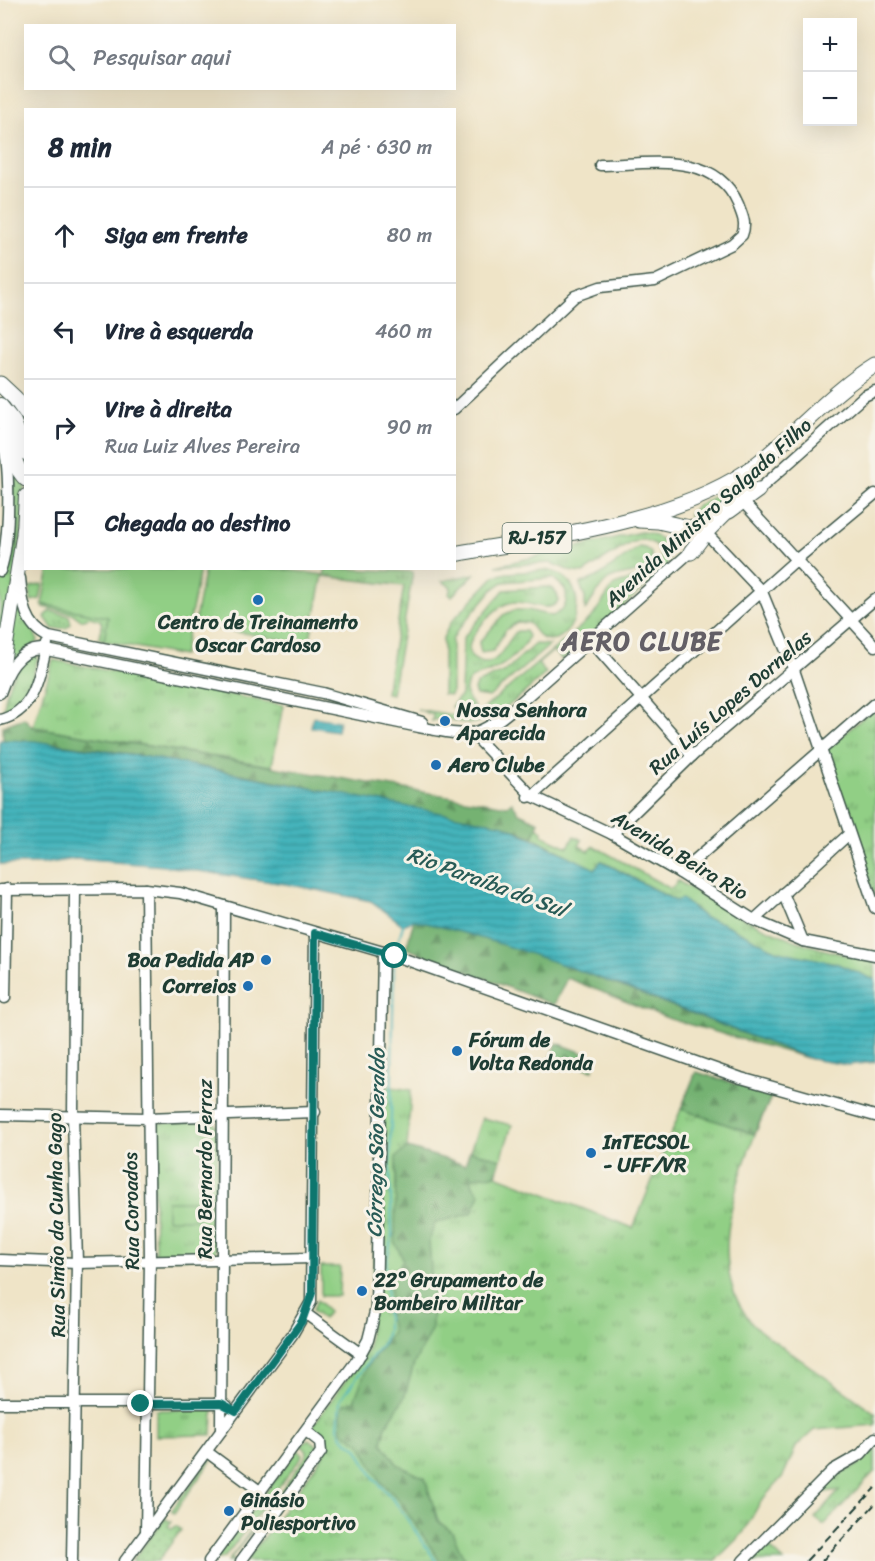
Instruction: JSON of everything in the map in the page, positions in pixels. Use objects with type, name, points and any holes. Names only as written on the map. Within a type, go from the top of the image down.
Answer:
[{"type":"highway","name":"RJ-157","points":[[456,554],[619,521],[694,500],[748,470],[829,398],[875,365]]},
{"type":"highway","points":[[0,384],[24,410]]},
{"type":"highway","points":[[0,417],[9,431],[16,469],[24,478]]},
{"type":"highway","points":[[726,513],[748,470]]},
{"type":"highway","points":[[691,552],[702,532],[758,490]]},
{"type":"highway","points":[[694,500],[685,514],[702,532]]},
{"type":"highway","points":[[619,521],[658,520],[702,532]]},
{"type":"main road","points":[[0,405],[14,422],[24,448]]},
{"type":"main road","points":[[0,682],[24,536]]},
{"type":"street","points":[[456,408],[575,296],[600,287],[655,281],[732,244],[742,235],[744,218],[734,194],[714,173],[694,166],[672,164],[600,165]]},
{"type":"street","name":"Avenida Ministro Salgado Filho","points":[[702,532],[744,503],[858,401],[874,392]]},
{"type":"street","points":[[0,435],[5,448],[3,470],[8,543],[0,572]]},
{"type":"street","points":[[528,796],[797,559],[872,501]]},
{"type":"street","points":[[744,503],[875,645]]},
{"type":"street","points":[[702,532],[762,592],[794,670],[875,908]]},
{"type":"street","name":"Avenida Ministro Salgado Filho","points":[[479,733],[591,641],[691,552]]},
{"type":"street","points":[[20,561],[24,607],[35,627],[49,637],[324,693],[436,726],[479,733]]},
{"type":"street","name":"Rua Luís Lopes Dornelas","points":[[612,834],[692,756],[875,599]]},
{"type":"street","points":[[0,720],[18,713],[27,704],[37,682],[49,637]]},
{"type":"street","points":[[591,641],[692,756]]},
{"type":"street","points":[[0,693],[9,671],[20,658],[34,650],[46,649],[419,728],[479,733]]},
{"type":"street","points":[[680,873],[875,703]]},
{"type":"street","name":"Avenida Beira Rio","points":[[479,733],[528,796],[612,834],[680,873],[754,920],[803,941],[875,955]]},
{"type":"street","points":[[754,920],[849,834]]},
{"type":"street","points":[[5,998],[4,889],[146,889],[180,893],[409,960],[741,1078],[875,1116]]},
{"type":"street","name":"Rua Simão da Cunha Gago","points":[[72,1561],[77,1263],[73,1115],[75,889]]},
{"type":"street","name":"Rua Coroados","points":[[146,889],[150,1260],[146,1533]]},
{"type":"street","points":[[783,893],[803,941]]},
{"type":"street","name":"Rua Bernardo Ferraz","points":[[221,1431],[224,1260],[224,907]]},
{"type":"street","points":[[125,1561],[306,1314],[312,1297],[315,933]]},
{"type":"street","points":[[210,1560],[361,1354],[370,1335],[376,1308],[387,953]]},
{"type":"street","points":[[0,1114],[147,1118],[315,1112]]},
{"type":"street","points":[[0,1260],[77,1263],[312,1258]]},
{"type":"street","points":[[306,1314],[361,1354]]},
{"type":"street","points":[[0,1404],[221,1403],[236,1411]]},
{"type":"street","points":[[241,1561],[321,1452],[320,1442],[306,1431]]},
{"type":"street","points":[[743,1561],[833,1470],[861,1454],[875,1438]]},
{"type":"street","points":[[207,1452],[261,1492]]},
{"type":"green space","points":[[6,431],[24,482],[24,498],[21,538],[4,639],[0,638],[0,582],[8,562],[11,543]]},
{"type":"green space","points":[[737,484],[729,503],[707,525],[691,523],[689,515],[695,507]]},
{"type":"green space","points":[[640,532],[654,535],[664,543],[669,555],[665,569],[562,660],[553,651],[538,664],[546,673],[519,698],[497,714],[474,723],[463,723],[444,718],[432,721],[433,715],[417,709],[464,717],[481,711],[593,616],[613,586],[649,575],[660,564],[660,556],[655,544],[642,539],[630,543],[583,573],[573,572],[551,563],[496,566]]},
{"type":"green space","points":[[639,547],[651,553],[649,566],[643,570],[608,580],[601,586],[585,610],[585,598],[580,584],[597,577]]},
{"type":"green space","points":[[49,570],[200,570],[183,656],[104,641],[108,617],[42,604]]},
{"type":"green space","name":"Centro de Treinamento Oscar Cardoso","points":[[205,570],[289,570],[323,575],[309,644],[194,625]]},
{"type":"green space","points":[[326,570],[413,572],[392,694],[386,693],[404,586],[324,576]]},
{"type":"green space","points":[[546,570],[562,575],[571,585],[576,597],[576,610],[572,623],[565,633],[556,639],[544,639],[528,623],[517,622],[505,631],[493,651],[481,653],[479,643],[503,615],[514,610],[528,610],[552,616],[563,609],[566,602],[565,589],[553,578],[503,582],[492,590],[452,640],[452,691],[450,695],[443,694],[443,638],[451,622],[495,576]]},
{"type":"green space","points":[[474,574],[452,596],[449,594],[451,587],[442,581]]},
{"type":"green space","points":[[43,584],[40,599],[31,601],[30,587]]},
{"type":"green space","points":[[546,587],[557,593],[558,601],[553,605],[542,607],[514,602],[506,604],[483,622],[471,641],[469,650],[472,657],[480,662],[487,663],[497,657],[517,631],[525,631],[528,636],[520,650],[505,663],[490,672],[474,677],[468,683],[466,695],[474,707],[463,711],[451,707],[461,695],[463,638],[504,590]]},
{"type":"green space","points":[[18,596],[38,641],[7,668]]},
{"type":"green space","points":[[44,605],[108,617],[104,641],[99,638],[102,625],[100,620],[90,617],[81,620],[73,614],[43,607]]},
{"type":"green space","points":[[50,611],[69,616],[71,624],[66,628],[53,629],[45,617]]},
{"type":"green space","points":[[535,644],[550,645],[489,697],[476,695],[474,690],[476,684],[505,671]]},
{"type":"green space","points":[[33,654],[38,657],[28,690],[19,704],[4,713],[4,704],[11,680],[20,666]]},
{"type":"green space","points":[[53,660],[283,705],[272,766],[33,727]]},
{"type":"green space","points":[[875,707],[875,898],[825,751]]},
{"type":"green space","points":[[24,718],[33,727],[507,806],[512,802],[519,813],[539,822],[533,837],[485,822],[193,765],[75,746],[3,740],[3,726]]},
{"type":"green space","points":[[537,827],[543,831],[542,835],[568,847],[574,836],[582,840],[579,846],[589,851],[594,846],[671,889],[678,881],[772,932],[821,949],[875,961],[875,980],[836,963],[778,952],[723,923],[705,918],[692,906],[676,901],[602,861],[595,870],[533,837]]},
{"type":"green space","points":[[414,920],[487,937],[522,949],[811,1059],[670,1019],[567,978],[554,1005],[406,948]]},
{"type":"green space","points":[[557,1043],[594,1057],[593,1070],[551,1058]]},
{"type":"green space","points":[[696,1072],[772,1095],[748,1152],[730,1216],[727,1247],[730,1278],[740,1306],[759,1330],[875,1413],[875,1425],[814,1430],[796,1447],[783,1476],[761,1501],[743,1533],[715,1561],[246,1561],[325,1453],[325,1439],[312,1427],[368,1349],[385,1086],[411,1090],[407,1148],[465,1165],[482,1118],[512,1125],[496,1175],[633,1228]]},
{"type":"green space","points":[[696,1072],[772,1095],[754,1134],[681,1109]]},
{"type":"green space","points":[[213,1122],[218,1128],[216,1254],[214,1258],[155,1258],[153,1126],[160,1123]]},
{"type":"green space","points":[[407,1148],[465,1165],[470,1151],[501,1159],[495,1175],[471,1177],[473,1186],[480,1194],[472,1213],[435,1223],[429,1241],[433,1295],[432,1328],[414,1364],[404,1398],[386,1426],[382,1443],[398,1465],[425,1478],[438,1521],[452,1532],[465,1561],[440,1561],[397,1498],[381,1482],[360,1443],[342,1432],[341,1410],[344,1404],[354,1401],[367,1367],[392,1332],[389,1314],[391,1271],[399,1267],[403,1259],[395,1243],[396,1157]]},
{"type":"green space","points":[[167,1201],[199,1201],[199,1219],[167,1219]]},
{"type":"green space","points":[[321,1267],[340,1267],[339,1296],[321,1296]]},
{"type":"green space","points":[[317,1300],[329,1311],[323,1319],[312,1311]]},
{"type":"green space","points":[[156,1410],[213,1410],[212,1435],[156,1436]]},
{"type":"green space","points":[[309,1439],[319,1447],[286,1497],[281,1494],[231,1558],[234,1561],[228,1561],[306,1457],[307,1451],[301,1445]]},
{"type":"green space","points":[[875,1449],[875,1471],[824,1525],[815,1518],[840,1490],[818,1493],[832,1478],[860,1464]]},
{"type":"green space","points":[[298,1450],[302,1454],[301,1458],[224,1558],[215,1559]]},
{"type":"green space","points":[[209,1459],[211,1461],[174,1513],[171,1511]]},
{"type":"green space","points":[[165,1518],[171,1522],[168,1526],[172,1529],[175,1526],[181,1530],[158,1561],[132,1561]]},
{"type":"green space","points":[[767,1545],[784,1561],[751,1561]]},
{"type":"water","points":[[313,717],[339,721],[337,731],[311,727]]},
{"type":"water","name":"Rio Paraíba do Sul","points":[[0,740],[34,741],[153,758],[504,825],[595,869],[601,861],[675,901],[682,899],[705,918],[722,923],[778,951],[836,963],[875,980],[875,1062],[848,1065],[811,1059],[515,949],[414,920],[403,925],[371,901],[292,885],[165,866],[75,859],[43,864],[0,864]]},
{"type":"waterway","name":"Córrego São Geraldo","points":[[397,945],[404,922]]},
{"type":"waterway","name":"Córrego São Geraldo","points":[[394,965],[390,1169],[392,1235],[386,1264],[387,1330],[384,1341],[340,1400],[338,1428],[342,1437],[357,1448],[374,1478],[396,1503],[436,1561]]},
{"type":"railway","points":[[806,1561],[875,1488]]},
{"type":"railway","points":[[822,1561],[875,1504]]},
{"type":"place","name":"Centro de Treinamento Oscar Cardoso","points":[[258,600]]},
{"type":"place","name":"Nossa Senhora Aparecida","points":[[445,721]]},
{"type":"place","name":"Aero Clube","points":[[436,765]]},
{"type":"place","name":"Boa Pedida AP","points":[[266,960]]},
{"type":"place","name":"Correios","points":[[248,986]]},
{"type":"place","name":"Fórum de Volta Redonda","points":[[457,1051]]},
{"type":"place","name":"InTECSOL - UFF/VR","points":[[591,1153]]},
{"type":"place","name":"22° Grupamento de Bombeiro Militar","points":[[362,1291]]},
{"type":"place","name":"Ginásio Poliesportivo","points":[[229,1511]]},
{"type":"district","name":"AERO CLUBE","points":[[642,641]]},
{"type":"route","points":[[141,1404],[221,1403],[236,1411],[306,1314],[312,1293],[315,933],[395,956]]}]
